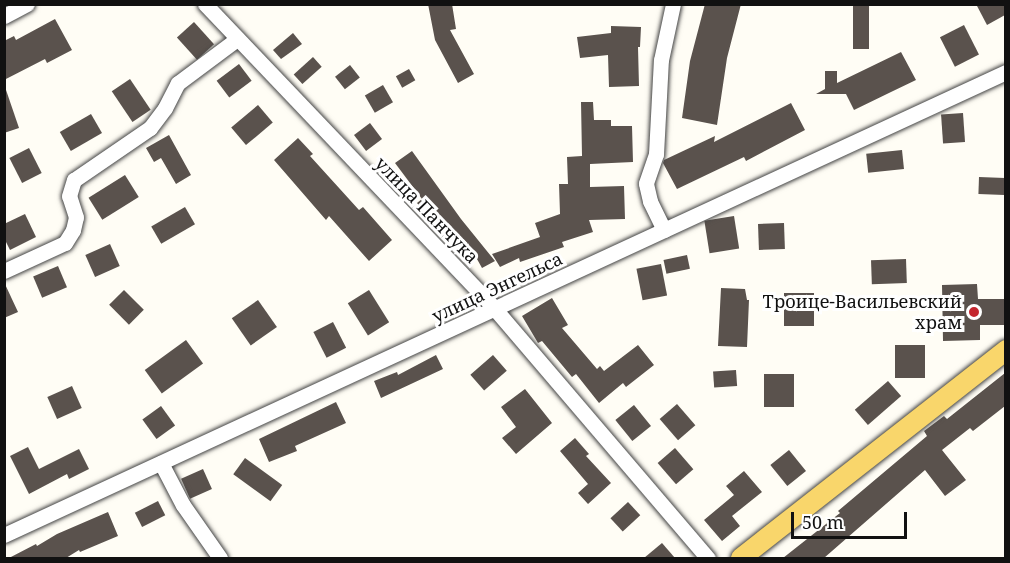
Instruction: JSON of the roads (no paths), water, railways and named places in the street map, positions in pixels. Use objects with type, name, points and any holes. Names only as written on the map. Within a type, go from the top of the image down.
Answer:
[{"type":"main road","points":[[741,558],[1005,350]]},
{"type":"street","points":[[4,16],[27,4]]},
{"type":"street","name":"улица Панчука","points":[[205,4],[495,309],[708,558]]},
{"type":"street","points":[[664,231],[650,201],[646,183],[656,154],[661,60],[673,4]]},
{"type":"street","points":[[4,271],[65,243],[73,230],[76,218],[69,196],[74,180],[150,128],[165,108],[178,83],[237,39]]},
{"type":"street","name":"улица Энгельса","points":[[4,535],[1005,72]]},
{"type":"street","points":[[161,463],[183,505],[220,558]]},
{"type":"place","name":"Троице-Васильевский храм","points":[[974,312]]}]
